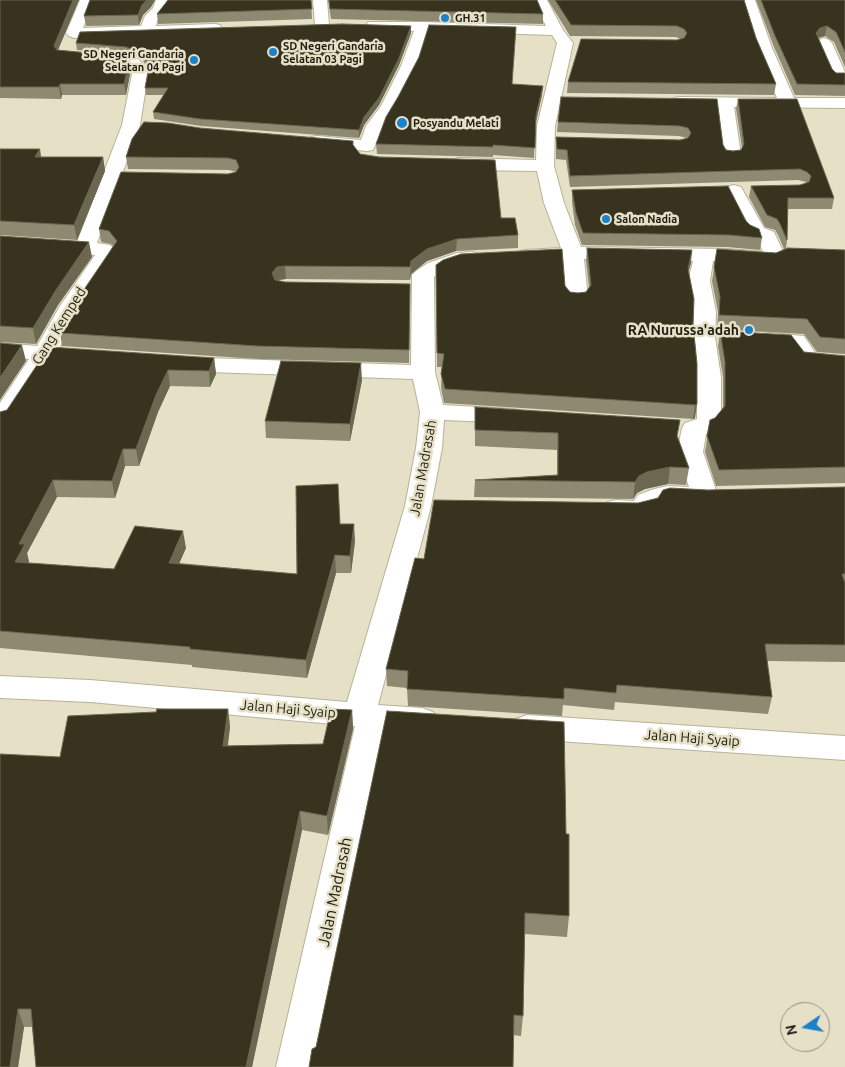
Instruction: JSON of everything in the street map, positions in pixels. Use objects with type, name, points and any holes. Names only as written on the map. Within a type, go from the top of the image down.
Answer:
[{"type":"street","points":[[71,45],[87,0]]},
{"type":"street","points":[[147,30],[150,19],[160,10],[163,0]]},
{"type":"street","points":[[320,0],[322,25]]},
{"type":"street","points":[[540,0],[560,37],[546,139],[545,166],[552,195],[573,254],[577,298]]},
{"type":"street","points":[[748,0],[764,48],[788,103]]},
{"type":"street","points":[[362,25],[423,26],[560,37],[583,42]]},
{"type":"street","points":[[309,141],[371,154],[375,126],[389,106],[409,66],[423,26]]},
{"type":"street","points":[[71,45],[147,30],[233,28]]},
{"type":"street","points":[[666,101],[844,103],[838,81],[842,78],[824,43]]},
{"type":"street","points":[[0,243],[85,249],[114,176],[131,126],[140,83],[140,74],[136,64],[127,60],[71,45]]},
{"type":"street","points":[[551,100],[570,100]]},
{"type":"street","points":[[725,102],[732,154]]},
{"type":"street","points":[[131,126],[150,126]]},
{"type":"street","points":[[546,139],[565,139]]},
{"type":"street","points":[[441,163],[545,166]]},
{"type":"street","points":[[114,176],[133,177]]},
{"type":"street","name":"Jalan Madrasah","points":[[296,1067],[366,716],[418,506],[429,448],[432,412],[423,372],[415,289],[423,275],[435,267],[457,259],[573,254],[727,255],[776,258],[767,236],[756,232],[735,191]]},
{"type":"street","points":[[552,195],[575,194]]},
{"type":"street","name":"Gang Kemped","points":[[0,420],[44,354],[71,306],[107,252],[103,249],[85,249]]},
{"type":"street","points":[[703,255],[703,268],[699,281],[705,312],[722,338]]},
{"type":"street","points":[[722,338],[796,341],[809,360],[845,362]]},
{"type":"street","points":[[594,508],[636,509],[647,506],[648,501],[654,497],[668,494],[715,495],[686,436],[709,421],[709,377],[722,338]]},
{"type":"street","points":[[0,350],[106,360]]},
{"type":"street","points":[[154,362],[258,368],[423,372]]},
{"type":"street","points":[[432,412],[531,417]]},
{"type":"street","points":[[418,506],[447,507]]},
{"type":"street","name":"Jalan Haji Syaip","points":[[0,688],[90,691],[452,722]]},
{"type":"street","name":"Jalan Haji Syaip","points":[[502,726],[845,748]]},
{"type":"building","points":[[0,0],[73,0],[54,46],[57,50],[122,56],[129,63],[124,84],[60,84],[59,87],[0,87]]},
{"type":"building","points":[[90,0],[147,0],[142,5],[138,15],[84,16]]},
{"type":"building","points":[[168,0],[311,0],[312,9],[157,14]]},
{"type":"building","points":[[329,0],[537,0],[543,14],[330,9]]},
{"type":"building","points":[[555,0],[744,0],[756,38],[776,84],[568,82],[581,39],[677,40],[684,38],[687,33],[684,29],[677,26],[571,25]]},
{"type":"building","points":[[761,0],[845,0],[845,52],[836,32],[827,26],[820,28],[816,33],[832,69],[836,73],[845,73],[845,85],[797,84]]},
{"type":"building","points":[[342,24],[411,26],[399,58],[379,98],[364,117],[359,130],[200,119],[153,112],[168,88],[145,88],[149,67],[142,53],[126,47],[76,43],[80,32]]},
{"type":"building","points":[[429,25],[516,27],[512,84],[543,86],[536,115],[535,148],[493,145],[493,147],[376,144],[386,117],[419,57]]},
{"type":"building","points":[[561,97],[717,99],[723,145],[726,150],[733,151],[741,150],[744,144],[738,99],[797,99],[834,198],[788,198],[787,240],[777,219],[767,215],[751,186],[800,185],[809,182],[811,176],[800,169],[570,176],[567,150],[557,149],[556,137],[680,140],[688,138],[691,133],[688,128],[680,126],[558,122]]},
{"type":"building","points":[[144,122],[353,141],[353,145],[360,154],[379,157],[495,160],[501,218],[515,218],[518,235],[457,239],[427,249],[411,261],[410,267],[285,266],[277,267],[272,273],[275,280],[285,282],[410,284],[409,350],[257,346],[60,333],[81,294],[117,241],[109,231],[99,229],[121,172],[228,174],[236,172],[239,167],[236,160],[228,158],[126,157],[132,139]]},
{"type":"building","points":[[0,149],[40,149],[35,157],[103,157],[74,225],[0,221]]},
{"type":"building","points":[[728,186],[746,221],[759,229],[762,238],[729,235],[583,233],[576,213],[572,190]]},
{"type":"building","points":[[0,236],[89,242],[33,328],[0,326]]},
{"type":"building","points":[[587,248],[692,250],[688,269],[694,299],[693,324],[697,364],[697,404],[445,389],[441,374],[444,354],[437,353],[436,265],[443,260],[461,254],[562,249],[565,286],[570,292],[578,293],[586,292],[591,285]]},
{"type":"building","points":[[788,248],[845,250],[845,339],[820,337],[807,319],[719,315],[720,297],[714,267],[717,249],[776,253]]},
{"type":"building","points":[[720,331],[791,335],[804,352],[845,356],[845,467],[719,470],[707,436],[710,420],[715,418],[725,406],[725,362]]},
{"type":"building","points":[[0,343],[22,345],[0,378]]},
{"type":"building","points":[[49,347],[214,358],[209,371],[168,370],[156,395],[136,449],[123,449],[112,481],[53,480],[19,544],[25,544],[15,562],[114,569],[135,526],[183,531],[169,563],[297,574],[296,486],[338,484],[340,524],[354,524],[350,556],[335,555],[306,660],[190,649],[190,647],[0,631],[0,412],[7,410]]},
{"type":"building","points":[[281,361],[361,363],[350,424],[265,421]]},
{"type":"building","points":[[475,407],[680,420],[677,436],[689,468],[670,467],[647,472],[639,476],[635,482],[475,480],[558,475],[558,433],[475,430]]},
{"type":"building","points":[[845,487],[845,574],[842,574],[845,583],[845,645],[765,644],[772,697],[617,685],[616,693],[564,688],[564,699],[407,689],[408,671],[386,669],[415,558],[424,559],[434,500],[638,503],[658,498],[663,490],[670,488],[708,490]]},
{"type":"building","points":[[157,709],[228,709],[223,746],[323,744],[331,709],[352,710],[327,816],[300,811],[246,1067],[36,1067],[31,1009],[18,1009],[10,1067],[0,1067],[0,754],[60,757],[68,716],[156,712]]},
{"type":"building","points":[[387,711],[564,722],[566,834],[569,834],[569,916],[525,913],[523,1016],[514,1015],[513,1067],[309,1067],[312,1049],[316,1047]]},
{"type":"place","name":"GH.31","points":[[445,18]]},
{"type":"place","name":"SD Negeri Gandaria Selatan 03 Pagi","points":[[273,52]]},
{"type":"place","name":"SD Negeri Gandaria Selatan 04 Pagi","points":[[194,60]]},
{"type":"place","name":"Posyandu Melati","points":[[402,123]]},
{"type":"place","name":"Salon Nadia","points":[[606,219]]},
{"type":"place","name":"RA Nurussa'adah","points":[[749,330]]}]
